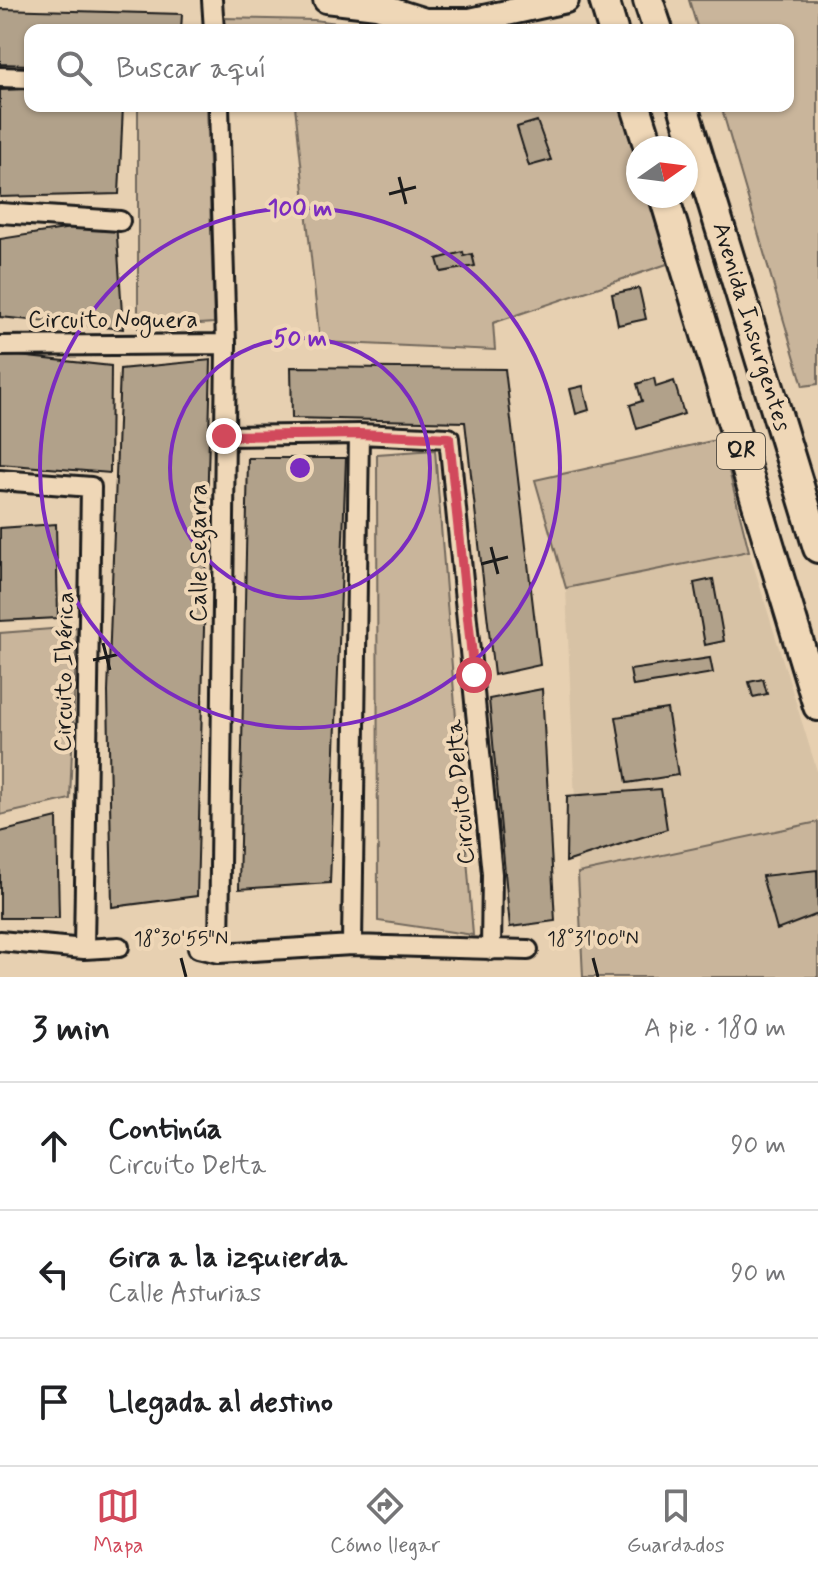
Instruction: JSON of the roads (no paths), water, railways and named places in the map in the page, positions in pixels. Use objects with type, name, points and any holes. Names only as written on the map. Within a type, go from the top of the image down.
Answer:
[{"type":"main road","points":[[604,0],[611,24]]},
{"type":"main road","points":[[648,0],[656,24]]},
{"type":"main road","points":[[638,112],[645,136]]},
{"type":"main road","name":"Avenida Insurgentes","points":[[685,112],[816,532]]},
{"type":"main road","name":"Avenida Insurgentes","points":[[668,208],[818,706]]},
{"type":"main road","points":[[736,433],[779,421]]},
{"type":"street","points":[[212,0],[214,24]]},
{"type":"street","points":[[326,0],[377,6],[425,21],[455,21],[566,0]]},
{"type":"street","points":[[0,77],[24,78]]},
{"type":"street","name":"Calle Segarra","points":[[219,112],[226,344],[219,953]]},
{"type":"street","points":[[0,213],[120,221]]},
{"type":"street","name":"Circuito Noguera","points":[[0,346],[226,344]]},
{"type":"street","points":[[224,436],[359,434],[352,945]]},
{"type":"street","name":"Circuito Delta","points":[[359,434],[449,438],[492,874],[491,950]]},
{"type":"street","name":"Circuito Ibérica","points":[[0,480],[91,487],[84,949]]},
{"type":"street","points":[[0,941],[84,949],[119,947]]},
{"type":"street","points":[[198,948],[219,953],[352,945],[528,950]]}]
